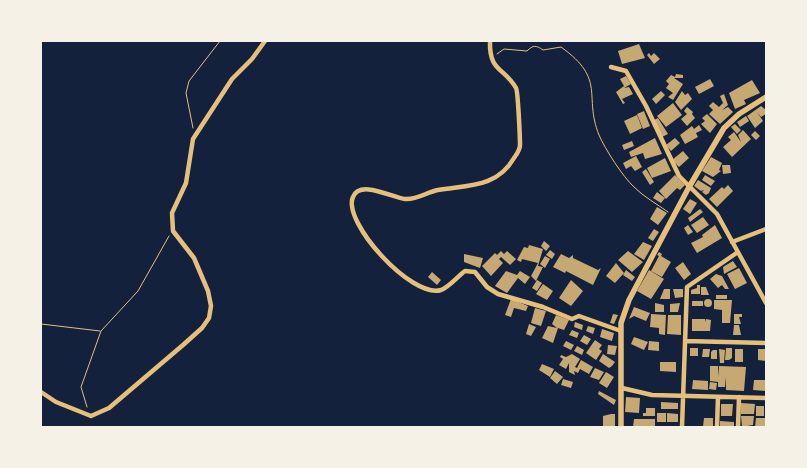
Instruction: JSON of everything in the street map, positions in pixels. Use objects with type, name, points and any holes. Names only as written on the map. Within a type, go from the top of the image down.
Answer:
[{"type":"street","points":[[41,392],[56,402],[91,416],[109,408],[202,328],[209,318],[208,291],[194,258],[173,231],[172,213],[186,183],[194,139],[232,79],[252,60],[266,41]]},
{"type":"street","points":[[490,41],[490,59],[517,89],[520,147],[510,166],[498,177],[484,184],[435,191],[418,198],[405,199],[375,190],[360,190],[353,197],[351,206],[353,216],[384,259],[420,288],[431,291],[442,290],[465,271],[475,272],[487,287],[498,294],[543,306],[572,319],[579,316],[621,331]]},
{"type":"street","points":[[612,67],[626,71],[646,106],[669,160],[678,176],[710,205],[766,302]]},
{"type":"street","points":[[621,427],[621,331],[627,305],[688,187],[724,128],[739,114],[766,97]]},
{"type":"street","points":[[732,242],[766,230]]},
{"type":"street","points":[[682,427],[687,288],[738,252]]},
{"type":"street","points":[[685,341],[766,343]]},
{"type":"street","points":[[622,388],[652,395],[766,398]]},
{"type":"street","points":[[717,427],[718,397]]},
{"type":"street","points":[[738,427],[739,397]]},
{"type":"path","points":[[194,139],[186,93],[189,81],[220,41]]},
{"type":"path","points":[[490,59],[504,49],[527,51],[533,46],[538,46],[543,50],[562,47],[573,55],[585,68],[592,88],[598,132],[601,140],[633,187],[673,216]]},
{"type":"path","points":[[91,416],[82,398],[81,387],[101,331],[138,291],[173,231]]},
{"type":"path","points":[[41,324],[101,331]]},
{"type":"building","points":[[639,44],[645,58],[622,64],[618,51]]},
{"type":"building","points":[[649,53],[651,56],[654,53],[660,59],[654,64],[647,55]]},
{"type":"building","points":[[676,74],[683,75],[683,78],[674,78],[683,84],[673,100],[668,97],[673,93],[666,88],[669,84],[666,81],[671,75],[675,77]]},
{"type":"building","points":[[626,76],[631,84],[624,88],[629,87],[633,94],[622,99],[625,103],[623,104],[616,92],[624,86],[620,79]]},
{"type":"building","points":[[710,79],[714,86],[699,94],[695,87]]},
{"type":"building","points":[[752,80],[760,93],[744,100],[746,104],[735,109],[729,93]]},
{"type":"building","points":[[661,91],[665,95],[656,104],[652,99]]},
{"type":"building","points":[[682,91],[685,95],[688,93],[692,99],[681,110],[675,102]]},
{"type":"building","points":[[724,94],[728,105],[722,110],[728,107],[733,112],[720,124],[709,114],[713,110],[709,106],[713,102],[719,107],[723,103],[720,96]]},
{"type":"building","points":[[673,103],[682,115],[666,127],[657,116]]},
{"type":"building","points":[[761,106],[766,110],[766,114],[761,117],[757,112],[763,121],[755,128],[747,116]]},
{"type":"building","points":[[687,107],[693,112],[692,114],[695,118],[687,126],[681,119],[687,114],[684,111]]},
{"type":"building","points":[[644,111],[650,126],[643,129],[637,114]]},
{"type":"building","points":[[707,114],[717,124],[710,133],[701,124],[705,121],[702,118]]},
{"type":"building","points":[[637,115],[642,128],[630,134],[624,121]]},
{"type":"building","points":[[746,116],[749,121],[740,127],[737,122]]},
{"type":"building","points":[[658,118],[668,134],[662,137],[654,120]]},
{"type":"building","points":[[735,124],[741,130],[737,134],[731,127]]},
{"type":"building","points":[[699,125],[702,130],[696,133],[698,137],[685,144],[680,135],[692,126],[694,129]]},
{"type":"building","points":[[743,130],[751,139],[732,157],[723,147],[731,140],[728,137],[734,132],[741,142],[738,135]]},
{"type":"building","points":[[755,131],[760,136],[756,140],[751,135]]},
{"type":"building","points":[[655,138],[662,154],[645,159],[643,153],[631,157],[629,152]]},
{"type":"building","points":[[675,138],[680,143],[671,151],[666,145]]},
{"type":"building","points":[[632,141],[634,146],[624,150],[622,145]]},
{"type":"building","points":[[683,151],[689,158],[679,167],[672,160]]},
{"type":"building","points":[[636,156],[642,167],[635,171],[631,166],[626,169],[623,163]]},
{"type":"building","points":[[711,157],[722,163],[719,170],[721,171],[713,177],[702,171]]},
{"type":"building","points":[[665,158],[671,171],[652,178],[647,168]]},
{"type":"building","points":[[722,165],[730,165],[731,173],[723,174]]},
{"type":"building","points":[[646,169],[654,182],[650,185],[642,172]]},
{"type":"building","points":[[675,175],[685,185],[680,190],[677,188],[666,199],[659,191]]},
{"type":"building","points":[[705,175],[715,181],[711,186],[702,180]]},
{"type":"building","points":[[698,180],[711,188],[709,193],[706,195],[702,192],[704,190],[701,191],[694,186]]},
{"type":"building","points":[[728,185],[733,191],[717,207],[709,199],[722,187],[724,189]]},
{"type":"building","points":[[657,192],[665,198],[661,203],[653,198]]},
{"type":"building","points":[[690,199],[697,203],[690,214],[683,209]]},
{"type":"building","points":[[657,207],[667,213],[658,225],[650,219]]},
{"type":"building","points":[[700,209],[703,212],[690,222],[688,218]]},
{"type":"building","points":[[703,217],[709,225],[697,233],[691,225]]},
{"type":"building","points":[[688,225],[693,232],[688,235],[684,228]]},
{"type":"building","points":[[715,225],[722,238],[697,253],[691,243],[703,237],[702,235]]},
{"type":"building","points":[[654,229],[659,232],[653,241],[648,238]]},
{"type":"building","points":[[544,241],[550,246],[546,251],[541,246]]},
{"type":"building","points":[[643,242],[652,246],[644,260],[634,254]]},
{"type":"building","points":[[529,245],[543,249],[538,266],[543,267],[536,281],[531,276],[538,263],[522,259],[521,262],[517,260],[524,247],[528,248]]},
{"type":"building","points":[[550,250],[555,254],[552,259],[546,255]]},
{"type":"building","points":[[501,251],[504,254],[507,251],[516,259],[510,265],[501,257],[499,259],[503,263],[491,276],[482,266],[495,253],[497,255]]},
{"type":"building","points":[[628,251],[643,262],[632,272],[618,260]]},
{"type":"building","points":[[659,252],[662,254],[661,256],[671,262],[662,277],[651,271],[659,256],[657,255]]},
{"type":"building","points":[[464,254],[483,258],[480,268],[464,262]]},
{"type":"building","points":[[561,254],[569,258],[573,255],[573,258],[598,270],[601,268],[593,285],[566,271],[565,273],[553,267]]},
{"type":"building","points":[[545,256],[550,259],[545,268],[540,264]]},
{"type":"building","points":[[733,261],[737,267],[724,274],[723,267]]},
{"type":"building","points":[[683,262],[691,274],[684,280],[675,268]]},
{"type":"building","points":[[616,263],[624,273],[615,283],[606,276]]},
{"type":"building","points":[[739,268],[747,283],[735,289],[727,274]]},
{"type":"building","points":[[626,270],[635,277],[632,281],[623,275]]},
{"type":"building","points":[[649,270],[664,279],[651,299],[637,291]]},
{"type":"building","points":[[506,271],[517,275],[520,271],[530,277],[525,284],[518,278],[507,293],[495,286]]},
{"type":"building","points":[[432,272],[441,280],[437,285],[428,277]]},
{"type":"building","points":[[716,274],[722,276],[729,289],[725,289],[722,285],[718,288],[710,279]]},
{"type":"building","points":[[537,280],[542,283],[537,291],[532,288]]},
{"type":"building","points":[[571,280],[583,291],[571,306],[559,298]]},
{"type":"building","points":[[543,284],[553,291],[547,300],[536,294]]},
{"type":"building","points":[[697,285],[700,285],[700,294],[691,294],[691,290],[697,288]]},
{"type":"building","points":[[701,287],[706,287],[709,295],[701,295]]},
{"type":"building","points":[[664,289],[670,289],[670,299],[660,299]]},
{"type":"building","points":[[673,289],[683,289],[683,297],[675,298]]},
{"type":"building","points":[[716,295],[727,295],[727,299],[716,299]]},
{"type":"building","points":[[511,299],[528,306],[526,311],[514,308],[511,317],[505,315]]},
{"type":"building","points":[[708,299],[712,303],[708,307],[704,303]]},
{"type":"building","points":[[714,300],[732,300],[730,323],[722,323],[722,310],[714,309]]},
{"type":"building","points":[[692,301],[703,301],[703,306],[692,306]]},
{"type":"building","points":[[655,303],[664,305],[664,312],[655,312]]},
{"type":"building","points":[[680,303],[678,312],[670,312],[670,304]]},
{"type":"building","points":[[634,307],[650,313],[646,321],[634,316],[629,319]]},
{"type":"building","points":[[535,308],[546,311],[541,326],[531,323]]},
{"type":"building","points":[[613,314],[618,315],[614,324],[610,323]]},
{"type":"building","points":[[651,314],[666,315],[665,335],[659,334],[659,328],[650,327]]},
{"type":"building","points":[[734,314],[742,314],[742,317],[739,317],[741,324],[734,324]]},
{"type":"building","points":[[556,315],[569,320],[564,330],[558,328],[553,343],[542,338],[548,326],[557,328],[552,324]]},
{"type":"building","points":[[668,315],[681,315],[681,335],[667,334]]},
{"type":"building","points":[[692,319],[705,319],[706,322],[706,319],[711,320],[710,331],[692,331]]},
{"type":"building","points":[[575,322],[583,325],[582,330],[574,327]]},
{"type":"building","points":[[529,324],[536,327],[531,336],[526,334]]},
{"type":"building","points":[[734,325],[739,325],[741,335],[733,335]]},
{"type":"building","points":[[588,326],[595,328],[593,334],[586,331]]},
{"type":"building","points":[[602,329],[614,333],[612,341],[600,337]]},
{"type":"building","points":[[572,330],[579,333],[577,338],[569,335]]},
{"type":"building","points":[[584,335],[591,339],[587,345],[580,341]]},
{"type":"building","points":[[634,337],[648,342],[644,350],[631,344]]},
{"type":"building","points":[[595,340],[602,345],[599,349],[602,351],[596,360],[586,353]]},
{"type":"building","points":[[566,341],[574,345],[571,350],[563,346]]},
{"type":"building","points":[[649,341],[659,342],[659,351],[648,350]]},
{"type":"building","points":[[608,345],[617,346],[615,355],[607,354]]},
{"type":"building","points":[[577,346],[584,350],[582,355],[574,351]]},
{"type":"building","points":[[690,348],[698,348],[698,356],[690,356]]},
{"type":"building","points":[[726,348],[732,348],[732,358],[729,360],[725,360]]},
{"type":"building","points":[[703,349],[710,349],[709,357],[702,357]]},
{"type":"building","points":[[719,349],[725,350],[724,363],[720,363]]},
{"type":"building","points":[[735,349],[743,349],[743,362],[735,362]]},
{"type":"building","points":[[758,349],[766,349],[766,361],[758,360]]},
{"type":"building","points":[[717,350],[717,359],[711,359],[711,352]]},
{"type":"building","points":[[572,354],[580,359],[575,367],[577,368],[581,360],[593,367],[589,374],[580,369],[578,373],[574,371],[575,375],[569,372],[569,363],[566,369],[559,365],[563,359],[560,357],[561,355],[566,357]]},
{"type":"building","points":[[603,354],[615,362],[609,368],[599,361]]},
{"type":"building","points":[[660,362],[676,362],[676,372],[660,371]]},
{"type":"building","points":[[542,364],[554,369],[550,377],[539,370]]},
{"type":"building","points":[[710,366],[718,366],[719,377],[719,366],[746,367],[744,391],[726,390],[726,377],[725,387],[718,387],[718,382],[710,381]]},
{"type":"building","points":[[595,368],[604,372],[599,380],[590,377]]},
{"type":"building","points":[[555,371],[563,377],[557,384],[550,378]]},
{"type":"building","points":[[606,372],[614,377],[607,388],[599,383]]},
{"type":"building","points":[[563,379],[573,382],[571,388],[561,385]]},
{"type":"building","points":[[693,380],[708,381],[708,390],[692,389]]},
{"type":"building","points":[[754,380],[766,380],[766,391],[753,390]]},
{"type":"building","points":[[710,382],[717,383],[716,390],[709,389]]},
{"type":"building","points":[[599,391],[616,400],[614,405],[598,394]]},
{"type":"building","points":[[626,397],[640,398],[639,413],[625,412]]},
{"type":"building","points":[[661,402],[678,403],[678,409],[661,409]]},
{"type":"building","points":[[741,403],[755,404],[754,414],[741,414]]},
{"type":"building","points":[[721,404],[733,404],[732,416],[721,416]]},
{"type":"building","points":[[756,406],[764,406],[764,416],[756,416]]},
{"type":"building","points":[[646,408],[655,408],[655,416],[643,416],[643,413],[646,413]]},
{"type":"building","points":[[657,413],[666,413],[666,422],[657,422]]},
{"type":"building","points":[[667,413],[678,414],[678,422],[667,422]]},
{"type":"building","points":[[615,414],[615,427],[603,427],[603,416]]},
{"type":"building","points":[[741,416],[754,416],[753,425],[742,427]]},
{"type":"building","points":[[704,418],[713,418],[713,427],[703,427]]},
{"type":"building","points":[[756,418],[766,418],[766,427],[755,427]]},
{"type":"building","points":[[634,419],[655,419],[655,427],[633,427]]},
{"type":"building","points":[[720,421],[734,422],[734,427],[720,427]]}]
